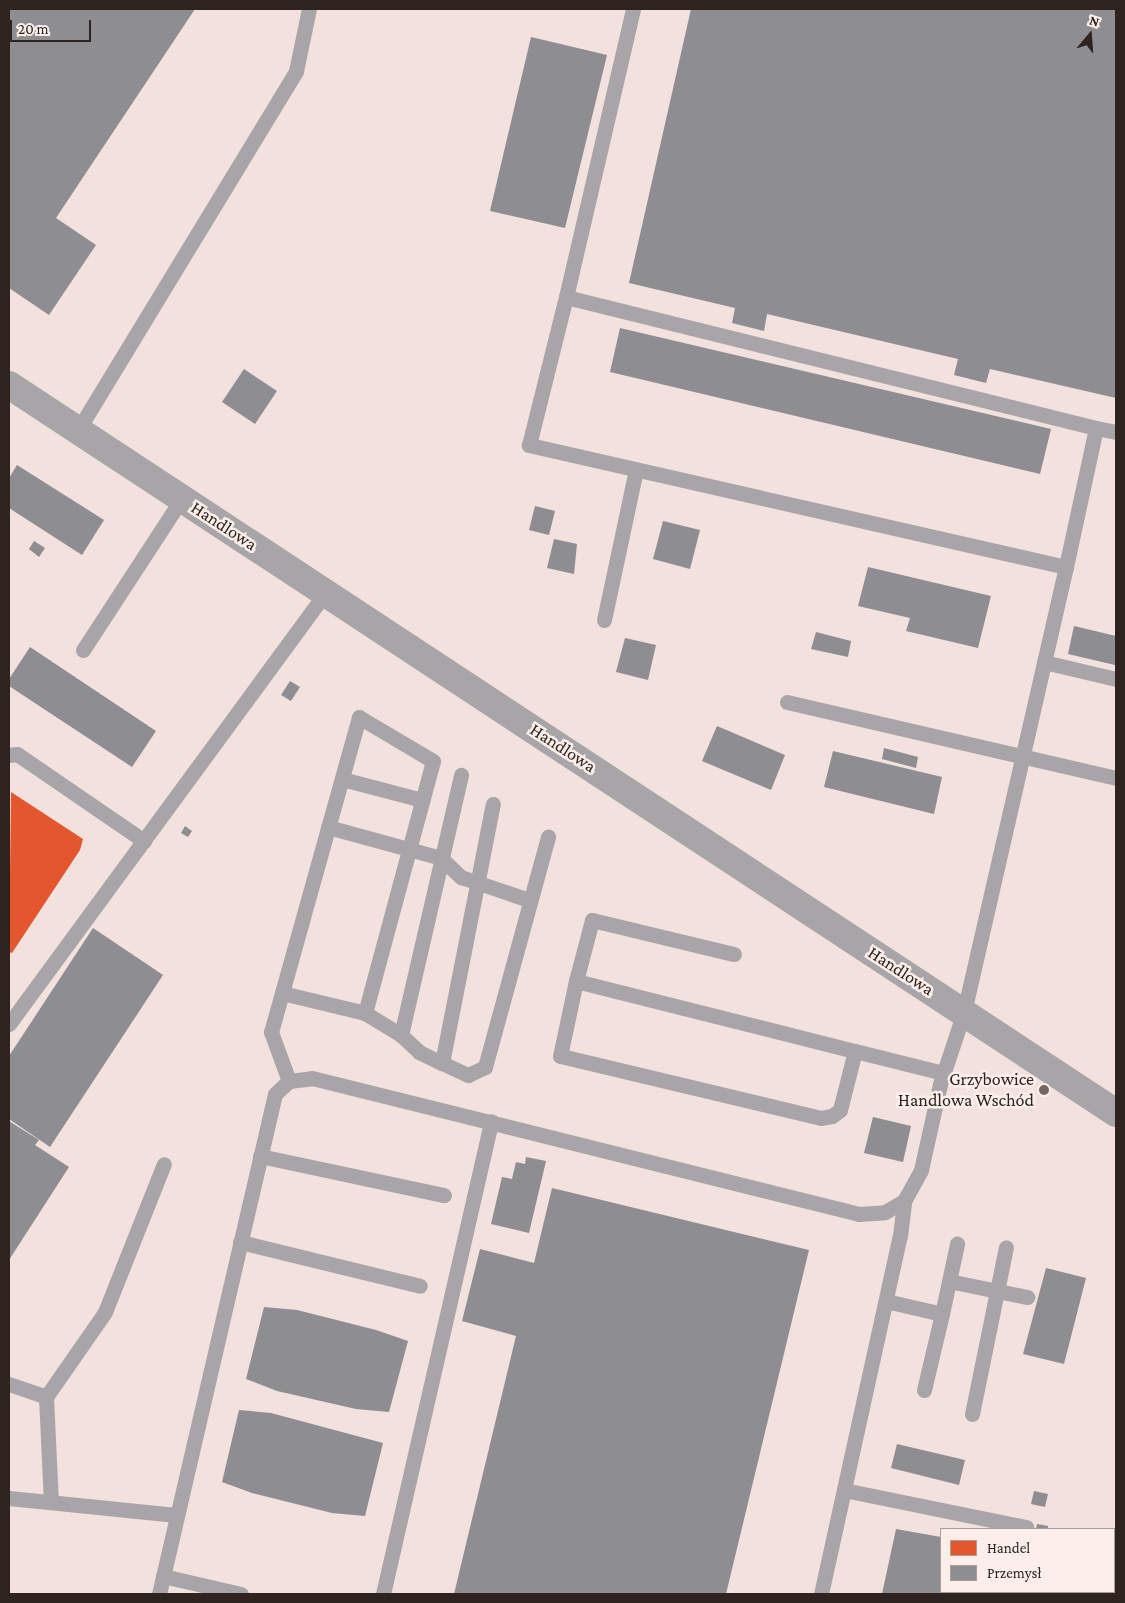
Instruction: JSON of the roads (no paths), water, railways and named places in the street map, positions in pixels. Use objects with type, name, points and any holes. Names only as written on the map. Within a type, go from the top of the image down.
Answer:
[{"type":"street","name":"Handlowa","points":[[10,390],[78,430],[326,592],[1116,1113]]},
{"type":"lane","points":[[78,430],[296,71],[309,9]]},
{"type":"lane","points":[[633,9],[566,297],[529,445],[1066,567]]},
{"type":"lane","points":[[566,297],[1116,432]]},
{"type":"lane","points":[[821,1594],[886,1301],[904,1201],[921,1170],[943,1073],[964,1012],[1096,428]]},
{"type":"lane","points":[[604,620],[636,469]]},
{"type":"lane","points":[[83,650],[182,498]]},
{"type":"lane","points":[[9,1024],[326,592]]},
{"type":"lane","points":[[1044,662],[1116,679]]},
{"type":"lane","points":[[787,702],[1022,758],[1116,778]]},
{"type":"lane","points":[[289,1081],[271,1032],[359,717],[433,761],[365,1013]]},
{"type":"lane","points":[[9,755],[16,754],[144,841]]},
{"type":"lane","points":[[401,1035],[461,775]]},
{"type":"lane","points":[[342,779],[422,800]]},
{"type":"lane","points":[[442,1064],[493,804]]},
{"type":"lane","points":[[328,827],[410,847],[441,858],[461,877],[529,900]]},
{"type":"lane","points":[[282,993],[365,1013],[401,1035],[419,1052],[468,1075],[485,1067],[548,836]]},
{"type":"lane","points":[[734,954],[592,920],[576,981],[560,1056],[820,1118],[832,1116],[840,1110],[855,1051]]},
{"type":"lane","points":[[576,981],[943,1073]]},
{"type":"lane","points":[[159,1594],[275,1094],[289,1081],[312,1078],[859,1214],[885,1212],[904,1201]]},
{"type":"lane","points":[[382,1594],[491,1121]]},
{"type":"lane","points":[[260,1156],[444,1196]]},
{"type":"lane","points":[[51,1502],[46,1397],[105,1312],[164,1164]]},
{"type":"lane","points":[[240,1242],[420,1286]]},
{"type":"lane","points":[[924,1390],[957,1244]]},
{"type":"lane","points":[[972,1414],[1006,1247]]},
{"type":"lane","points":[[949,1281],[1027,1297]]},
{"type":"lane","points":[[886,1301],[942,1314]]},
{"type":"lane","points":[[9,1384],[46,1397]]},
{"type":"lane","points":[[844,1490],[1026,1527]]},
{"type":"lane","points":[[9,1498],[176,1515]]},
{"type":"lane","points":[[163,1576],[241,1594]]},
{"type":"place","name":"Grzybowice Handlowa Wschód","points":[[1044,1090]]}]
